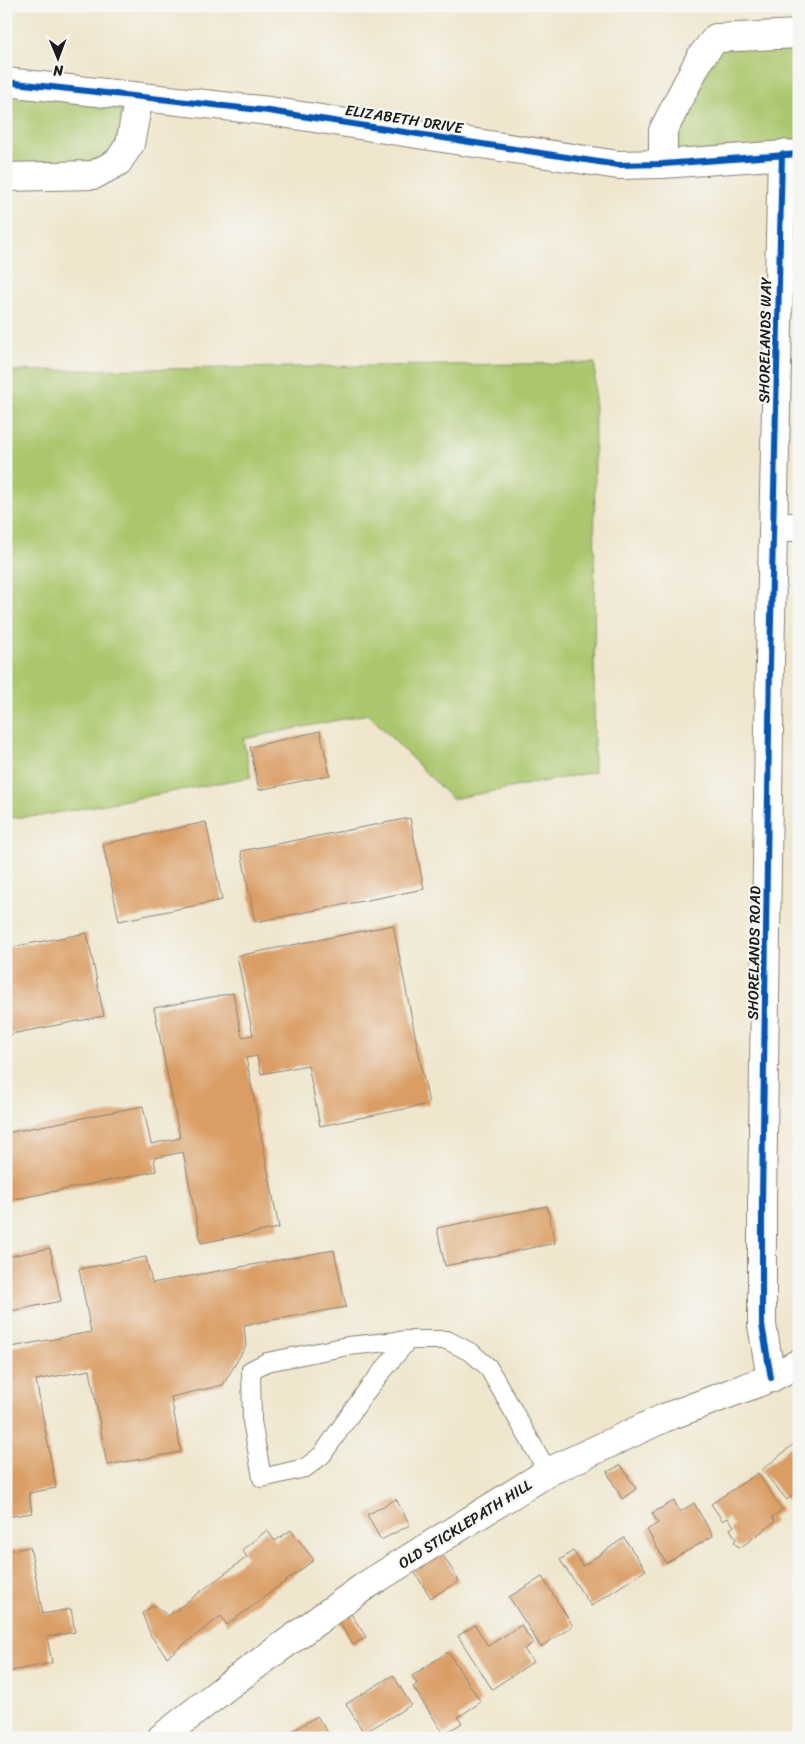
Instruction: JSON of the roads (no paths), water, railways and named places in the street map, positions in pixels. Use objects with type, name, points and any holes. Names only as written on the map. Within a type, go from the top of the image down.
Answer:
[{"type":"street","points":[[663,164],[663,131],[700,58],[716,38],[799,34]]},
{"type":"street","name":"ELIZABETH DRIVE","points":[[6,82],[269,111],[618,165],[663,164],[790,154]]},
{"type":"street","points":[[6,176],[94,175],[118,162],[130,144],[139,97]]},
{"type":"street","name":"SHORELANDS WAY","points":[[786,527],[790,154]]},
{"type":"street","name":"SHORELANDS ROAD","points":[[771,1378],[762,1325],[762,1296],[786,527]]},
{"type":"street","name":"OLD STICKLEPATH HILL","points":[[161,1738],[230,1684],[365,1586],[548,1472],[664,1418],[771,1378],[799,1363]]},
{"type":"lane","points":[[408,1340],[368,1389],[322,1455],[305,1468],[262,1478],[252,1421],[251,1370],[267,1362],[330,1350],[408,1340],[446,1340],[472,1353],[488,1366],[548,1472]]}]
